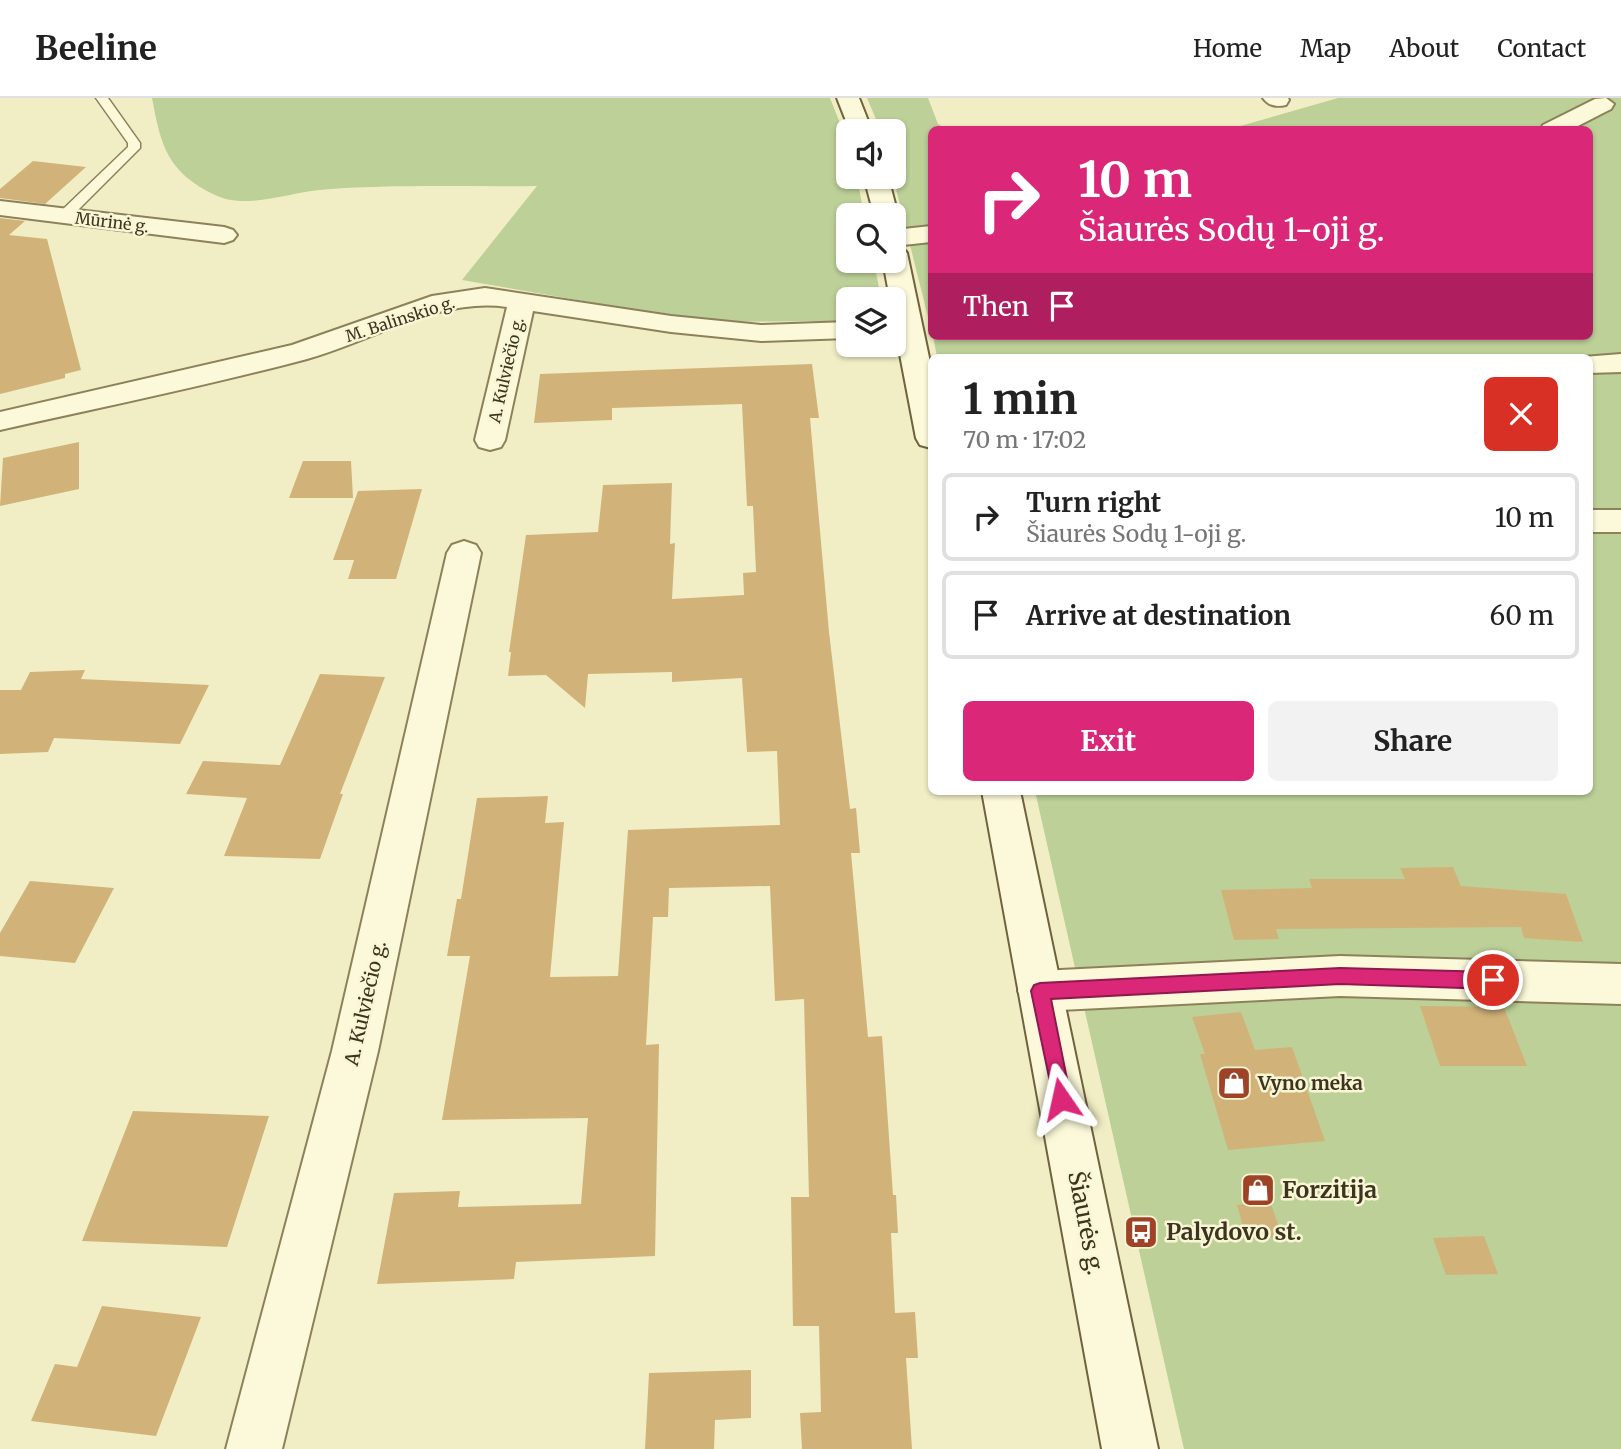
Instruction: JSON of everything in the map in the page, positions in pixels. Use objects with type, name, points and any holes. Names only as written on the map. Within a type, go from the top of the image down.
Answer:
[{"type":"street","points":[[848,98],[856,119]]},
{"type":"street","points":[[1559,126],[1603,104]]},
{"type":"street","name":"Mūrinė g.","points":[[0,208],[224,235]]},
{"type":"street","points":[[906,237],[928,234]]},
{"type":"street","name":"M. Balinskio g.","points":[[0,421],[300,352],[442,302],[485,296],[671,324],[761,333],[836,330]]},
{"type":"street","name":"A. Kulviečio g.","points":[[490,440],[522,301]]},
{"type":"street","points":[[906,336],[925,371],[928,404]]},
{"type":"street","points":[[1593,364],[1621,363]]},
{"type":"street","points":[[1593,521],[1621,521]]},
{"type":"street","name":"A. Kulviečio g.","points":[[254,1449],[355,1051],[464,554]]},
{"type":"street","name":"Šiaurės g.","points":[[1002,795],[1130,1449]]},
{"type":"street","points":[[1040,991],[1340,976],[1621,984]]},
{"type":"lane","points":[[64,216],[134,148],[134,143],[102,98]]},
{"type":"green space","points":[[152,98],[830,98],[838,119],[836,119],[836,189],[859,189],[862,203],[836,203],[836,273],[876,273],[879,287],[836,287],[836,321],[704,322],[462,280],[537,186],[373,187],[319,190],[240,201],[215,195],[186,177],[169,156],[159,130]]},
{"type":"green space","points":[[867,98],[928,98],[941,126],[928,126],[928,317],[906,229],[906,203],[900,203],[896,189],[906,189],[906,119],[876,119]]},
{"type":"green space","points":[[1338,98],[1621,98],[1621,1449],[1184,1449],[1036,795],[1593,795],[1593,354],[936,354],[934,340],[1593,340],[1593,126],[1240,126]]},
{"type":"building","points":[[33,161],[86,167],[45,204],[0,198],[0,189]]},
{"type":"building","points":[[0,218],[25,221],[9,235],[47,239],[81,370],[65,374],[65,378],[0,394]]},
{"type":"building","points":[[812,364],[819,418],[810,418],[829,632],[850,809],[856,808],[860,853],[851,853],[868,1037],[882,1036],[893,1195],[896,1195],[898,1233],[891,1233],[895,1313],[915,1312],[918,1358],[906,1358],[912,1449],[802,1449],[800,1413],[821,1412],[819,1326],[793,1326],[791,1197],[809,1197],[804,999],[775,1001],[770,886],[669,888],[668,917],[653,917],[646,1045],[659,1044],[655,1256],[516,1262],[514,1279],[377,1284],[394,1193],[460,1191],[458,1207],[581,1204],[588,1118],[442,1120],[470,956],[447,956],[457,899],[461,899],[477,798],[548,796],[545,823],[564,822],[550,977],[618,976],[628,830],[780,825],[777,751],[747,752],[742,678],[672,682],[672,672],[588,674],[585,708],[546,675],[508,676],[526,535],[598,532],[603,485],[672,483],[670,544],[675,543],[672,599],[744,595],[743,573],[756,572],[753,506],[747,506],[742,404],[612,408],[612,420],[534,423],[540,374]]},
{"type":"building","points":[[79,442],[79,489],[0,506],[3,458]]},
{"type":"building","points":[[303,461],[351,461],[353,498],[289,498]]},
{"type":"building","points":[[422,489],[396,579],[348,579],[354,560],[333,560],[358,491]]},
{"type":"building","points":[[85,670],[81,679],[209,685],[180,744],[54,738],[48,752],[0,754],[0,690],[21,690],[30,672]]},
{"type":"building","points":[[320,674],[385,677],[340,794],[343,794],[320,859],[224,856],[247,798],[186,794],[203,761],[280,765]]},
{"type":"building","points":[[1453,867],[1461,886],[1566,894],[1583,942],[1524,938],[1521,927],[1276,929],[1279,939],[1234,940],[1221,890],[1312,888],[1309,879],[1405,879],[1400,868]]},
{"type":"building","points":[[30,881],[114,888],[75,963],[0,956],[0,933]]},
{"type":"building","points":[[1420,1006],[1504,1007],[1527,1066],[1440,1066]]},
{"type":"building","points":[[1241,1012],[1255,1050],[1292,1047],[1325,1141],[1228,1150],[1200,1054],[1205,1054],[1192,1017]]},
{"type":"building","points":[[133,1111],[269,1116],[227,1247],[82,1241]]},
{"type":"building","points":[[1270,1201],[1282,1236],[1247,1240],[1237,1205]]},
{"type":"building","points":[[1484,1236],[1498,1274],[1446,1275],[1433,1238]]},
{"type":"building","points":[[102,1306],[201,1317],[156,1436],[31,1421],[55,1364],[77,1367]]},
{"type":"building","points":[[751,1370],[751,1418],[715,1420],[714,1449],[645,1449],[649,1373]]},
{"type":"place","name":"Vyno meka","points":[[1234,1083]]},
{"type":"place","name":"Forzitija","points":[[1258,1190]]},
{"type":"place","name":"Palydovo st.","points":[[1141,1232]]},
{"type":"route","points":[[1061,1099],[1040,991],[1340,976],[1493,980]]}]
